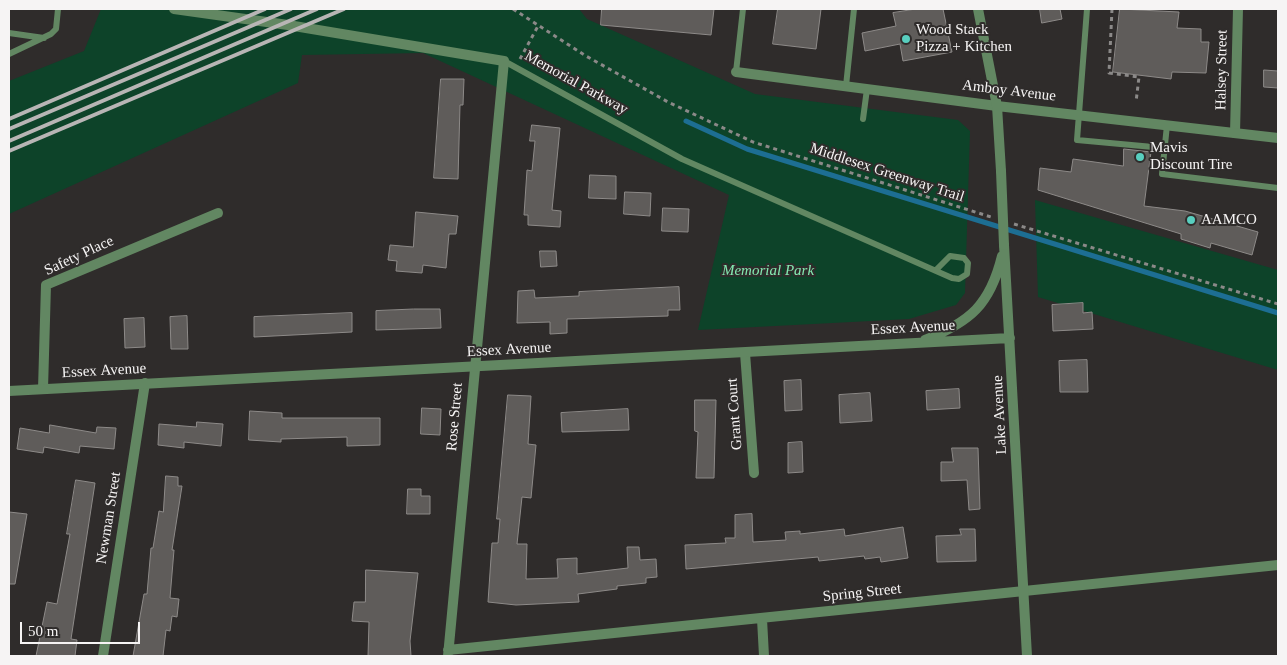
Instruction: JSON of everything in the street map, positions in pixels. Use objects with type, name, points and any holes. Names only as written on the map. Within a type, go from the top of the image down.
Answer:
[{"type":"street","name":"Memorial Parkway","points":[[174,9],[288,25],[504,61]]},
{"type":"street","points":[[978,9],[997,106]]},
{"type":"street","name":"Halsey Street","points":[[1235,133],[1238,9]]},
{"type":"street","name":"Rose Street","points":[[448,653],[504,61]]},
{"type":"street","name":"Amboy Avenue","points":[[736,72],[997,106],[1278,138]]},
{"type":"street","name":"Lake Avenue","points":[[997,106],[1027,656]]},
{"type":"street","name":"Safety Place","points":[[43,389],[46,285],[218,213]]},
{"type":"street","points":[[916,343],[949,330],[965,321],[978,308],[990,290],[1004,246]]},
{"type":"street","name":"Essex Avenue","points":[[9,391],[1010,338]]},
{"type":"street","name":"Grant Court","points":[[745,353],[754,472]]},
{"type":"street","name":"Newman Street","points":[[103,656],[145,383]]},
{"type":"street","name":"Spring Street","points":[[448,653],[1278,565]]},
{"type":"street","points":[[762,619],[764,656]]},
{"type":"lane","points":[[9,54],[45,38],[56,28],[58,9]]},
{"type":"lane","points":[[736,72],[743,9]]},
{"type":"lane","points":[[846,86],[854,9]]},
{"type":"lane","points":[[1088,9],[1077,140],[1164,148]]},
{"type":"lane","points":[[9,33],[45,38]]},
{"type":"lane","name":"Memorial Parkway","points":[[504,61],[682,159],[952,278],[959,279],[967,274],[968,263],[964,258],[950,256],[936,270]]},
{"type":"lane","points":[[863,119],[867,89]]},
{"type":"lane","points":[[1167,125],[1162,174],[1278,188]]},
{"type":"path","name":"Middlesex Greenway Trail","points":[[514,9],[538,26],[668,102],[753,142],[1000,220]]},
{"type":"path","points":[[1112,9],[1109,73],[1139,77],[1136,102]]},
{"type":"path","points":[[525,50],[538,26]]},
{"type":"path","points":[[1008,222],[1278,304]]},
{"type":"green space","name":"Memorial Park","points":[[101,9],[579,9],[587,19],[755,94],[958,120],[970,131],[965,293],[956,305],[909,319],[698,330],[729,195],[423,53],[302,55],[298,83],[9,214],[9,81],[84,51]]},
{"type":"green space","points":[[1035,200],[1278,270],[1278,370],[1038,297]]},
{"type":"building","points":[[602,9],[714,9],[711,35],[601,25]]},
{"type":"building","points":[[778,9],[821,9],[816,49],[773,44]]},
{"type":"building","name":"Wood Stack Pizza + Kitchen","points":[[916,9],[943,9],[952,52],[903,61],[900,44],[865,51],[862,33],[896,26],[893,13]]},
{"type":"building","points":[[1040,9],[1060,9],[1062,19],[1042,23]]},
{"type":"building","points":[[1120,9],[1179,12],[1177,28],[1201,29],[1201,42],[1209,42],[1206,73],[1172,72],[1171,79],[1113,72]]},
{"type":"building","points":[[1264,70],[1278,71],[1278,88],[1264,87]]},
{"type":"building","points":[[441,79],[464,79],[463,105],[460,105],[458,179],[434,178]]},
{"type":"building","points":[[532,125],[560,128],[552,210],[561,211],[560,227],[528,225],[528,215],[524,215],[527,170],[532,171],[535,141],[530,141]]},
{"type":"building","points":[[1124,149],[1151,152],[1144,206],[1185,211],[1258,232],[1252,255],[1211,243],[1210,248],[1181,239],[1181,234],[1038,190],[1040,168],[1071,172],[1073,159],[1123,166]]},
{"type":"building","points":[[590,175],[616,176],[616,199],[589,198]]},
{"type":"building","points":[[625,192],[651,193],[650,216],[624,214]]},
{"type":"building","points":[[663,208],[689,209],[688,232],[662,231]]},
{"type":"building","points":[[416,212],[458,216],[456,234],[449,234],[446,268],[423,265],[422,273],[396,271],[397,261],[388,260],[390,245],[413,247]]},
{"type":"building","points":[[540,251],[556,251],[557,266],[541,267]]},
{"type":"building","points":[[679,287],[680,310],[668,310],[668,316],[567,319],[567,333],[550,334],[550,322],[517,323],[518,291],[534,290],[535,298],[579,296],[579,292]]},
{"type":"building","points":[[1083,303],[1083,313],[1092,312],[1093,329],[1053,331],[1052,305]]},
{"type":"building","points":[[440,309],[441,328],[376,330],[376,311]]},
{"type":"building","points":[[352,313],[352,332],[254,337],[254,317]]},
{"type":"building","points":[[187,316],[188,349],[171,349],[170,317]]},
{"type":"building","points":[[144,318],[145,347],[125,348],[124,319]]},
{"type":"building","points":[[1087,360],[1088,392],[1060,392],[1059,361]]},
{"type":"building","points":[[801,380],[802,410],[785,411],[784,381]]},
{"type":"building","points":[[959,389],[960,408],[927,410],[926,391]]},
{"type":"building","points":[[870,393],[872,421],[840,423],[839,395]]},
{"type":"building","points":[[508,395],[531,396],[528,444],[536,445],[531,498],[522,497],[517,544],[527,544],[526,579],[558,578],[557,559],[577,558],[577,574],[628,568],[627,547],[639,547],[640,560],[656,559],[657,577],[646,578],[646,583],[617,586],[617,589],[578,594],[579,602],[516,605],[488,602],[492,543],[498,543],[500,519],[497,519]]},
{"type":"building","points":[[695,400],[716,400],[714,478],[696,478],[698,432],[695,431]]},
{"type":"building","points":[[422,408],[441,409],[440,435],[421,434]]},
{"type":"building","points":[[628,409],[629,430],[562,432],[561,413]]},
{"type":"building","points":[[250,411],[282,413],[282,418],[380,418],[380,445],[347,446],[347,437],[281,439],[281,442],[249,440]]},
{"type":"building","points":[[197,422],[223,424],[221,446],[184,442],[184,448],[158,445],[159,424],[196,427]]},
{"type":"building","points":[[50,425],[96,433],[97,427],[116,428],[114,449],[80,446],[79,453],[44,447],[43,453],[17,449],[20,428],[49,433]]},
{"type":"building","points":[[802,442],[803,472],[788,473],[788,443]]},
{"type":"building","points":[[952,448],[978,448],[980,509],[969,510],[967,480],[941,481],[941,462],[953,462]]},
{"type":"building","points":[[166,476],[178,477],[178,486],[182,486],[172,550],[174,550],[170,598],[179,599],[177,617],[172,616],[170,631],[166,630],[163,656],[133,656],[144,594],[147,594],[151,548],[153,548],[159,511],[163,512]]},
{"type":"building","points":[[76,480],[95,483],[71,639],[77,640],[75,656],[36,656],[47,602],[57,604],[70,534],[67,534]]},
{"type":"building","points":[[408,489],[421,489],[421,496],[430,496],[430,514],[407,514]]},
{"type":"building","points":[[9,512],[27,514],[15,584],[9,584]]},
{"type":"building","points":[[752,514],[753,542],[786,540],[785,532],[800,531],[800,534],[844,529],[845,536],[903,527],[908,558],[881,562],[880,557],[865,559],[864,556],[819,561],[818,557],[686,569],[685,545],[726,543],[725,538],[735,538],[735,515]]},
{"type":"building","points":[[960,529],[975,529],[976,561],[937,562],[936,536],[961,535]]},
{"type":"building","points":[[366,570],[418,573],[410,641],[411,656],[368,656],[369,622],[352,621],[354,602],[365,602]]},
{"type":"waterway","points":[[686,121],[747,149],[1278,313]]},
{"type":"railway","points":[[9,119],[265,9]]},
{"type":"railway","points":[[9,129],[291,9]]},
{"type":"railway","points":[[9,141],[317,9]]},
{"type":"railway","points":[[9,151],[344,9]]},
{"type":"place","name":"Wood Stack Pizza + Kitchen","points":[[906,39]]},
{"type":"place","name":"Mavis Discount Tire","points":[[1140,157]]},
{"type":"place","name":"AAMCO","points":[[1191,220]]}]
